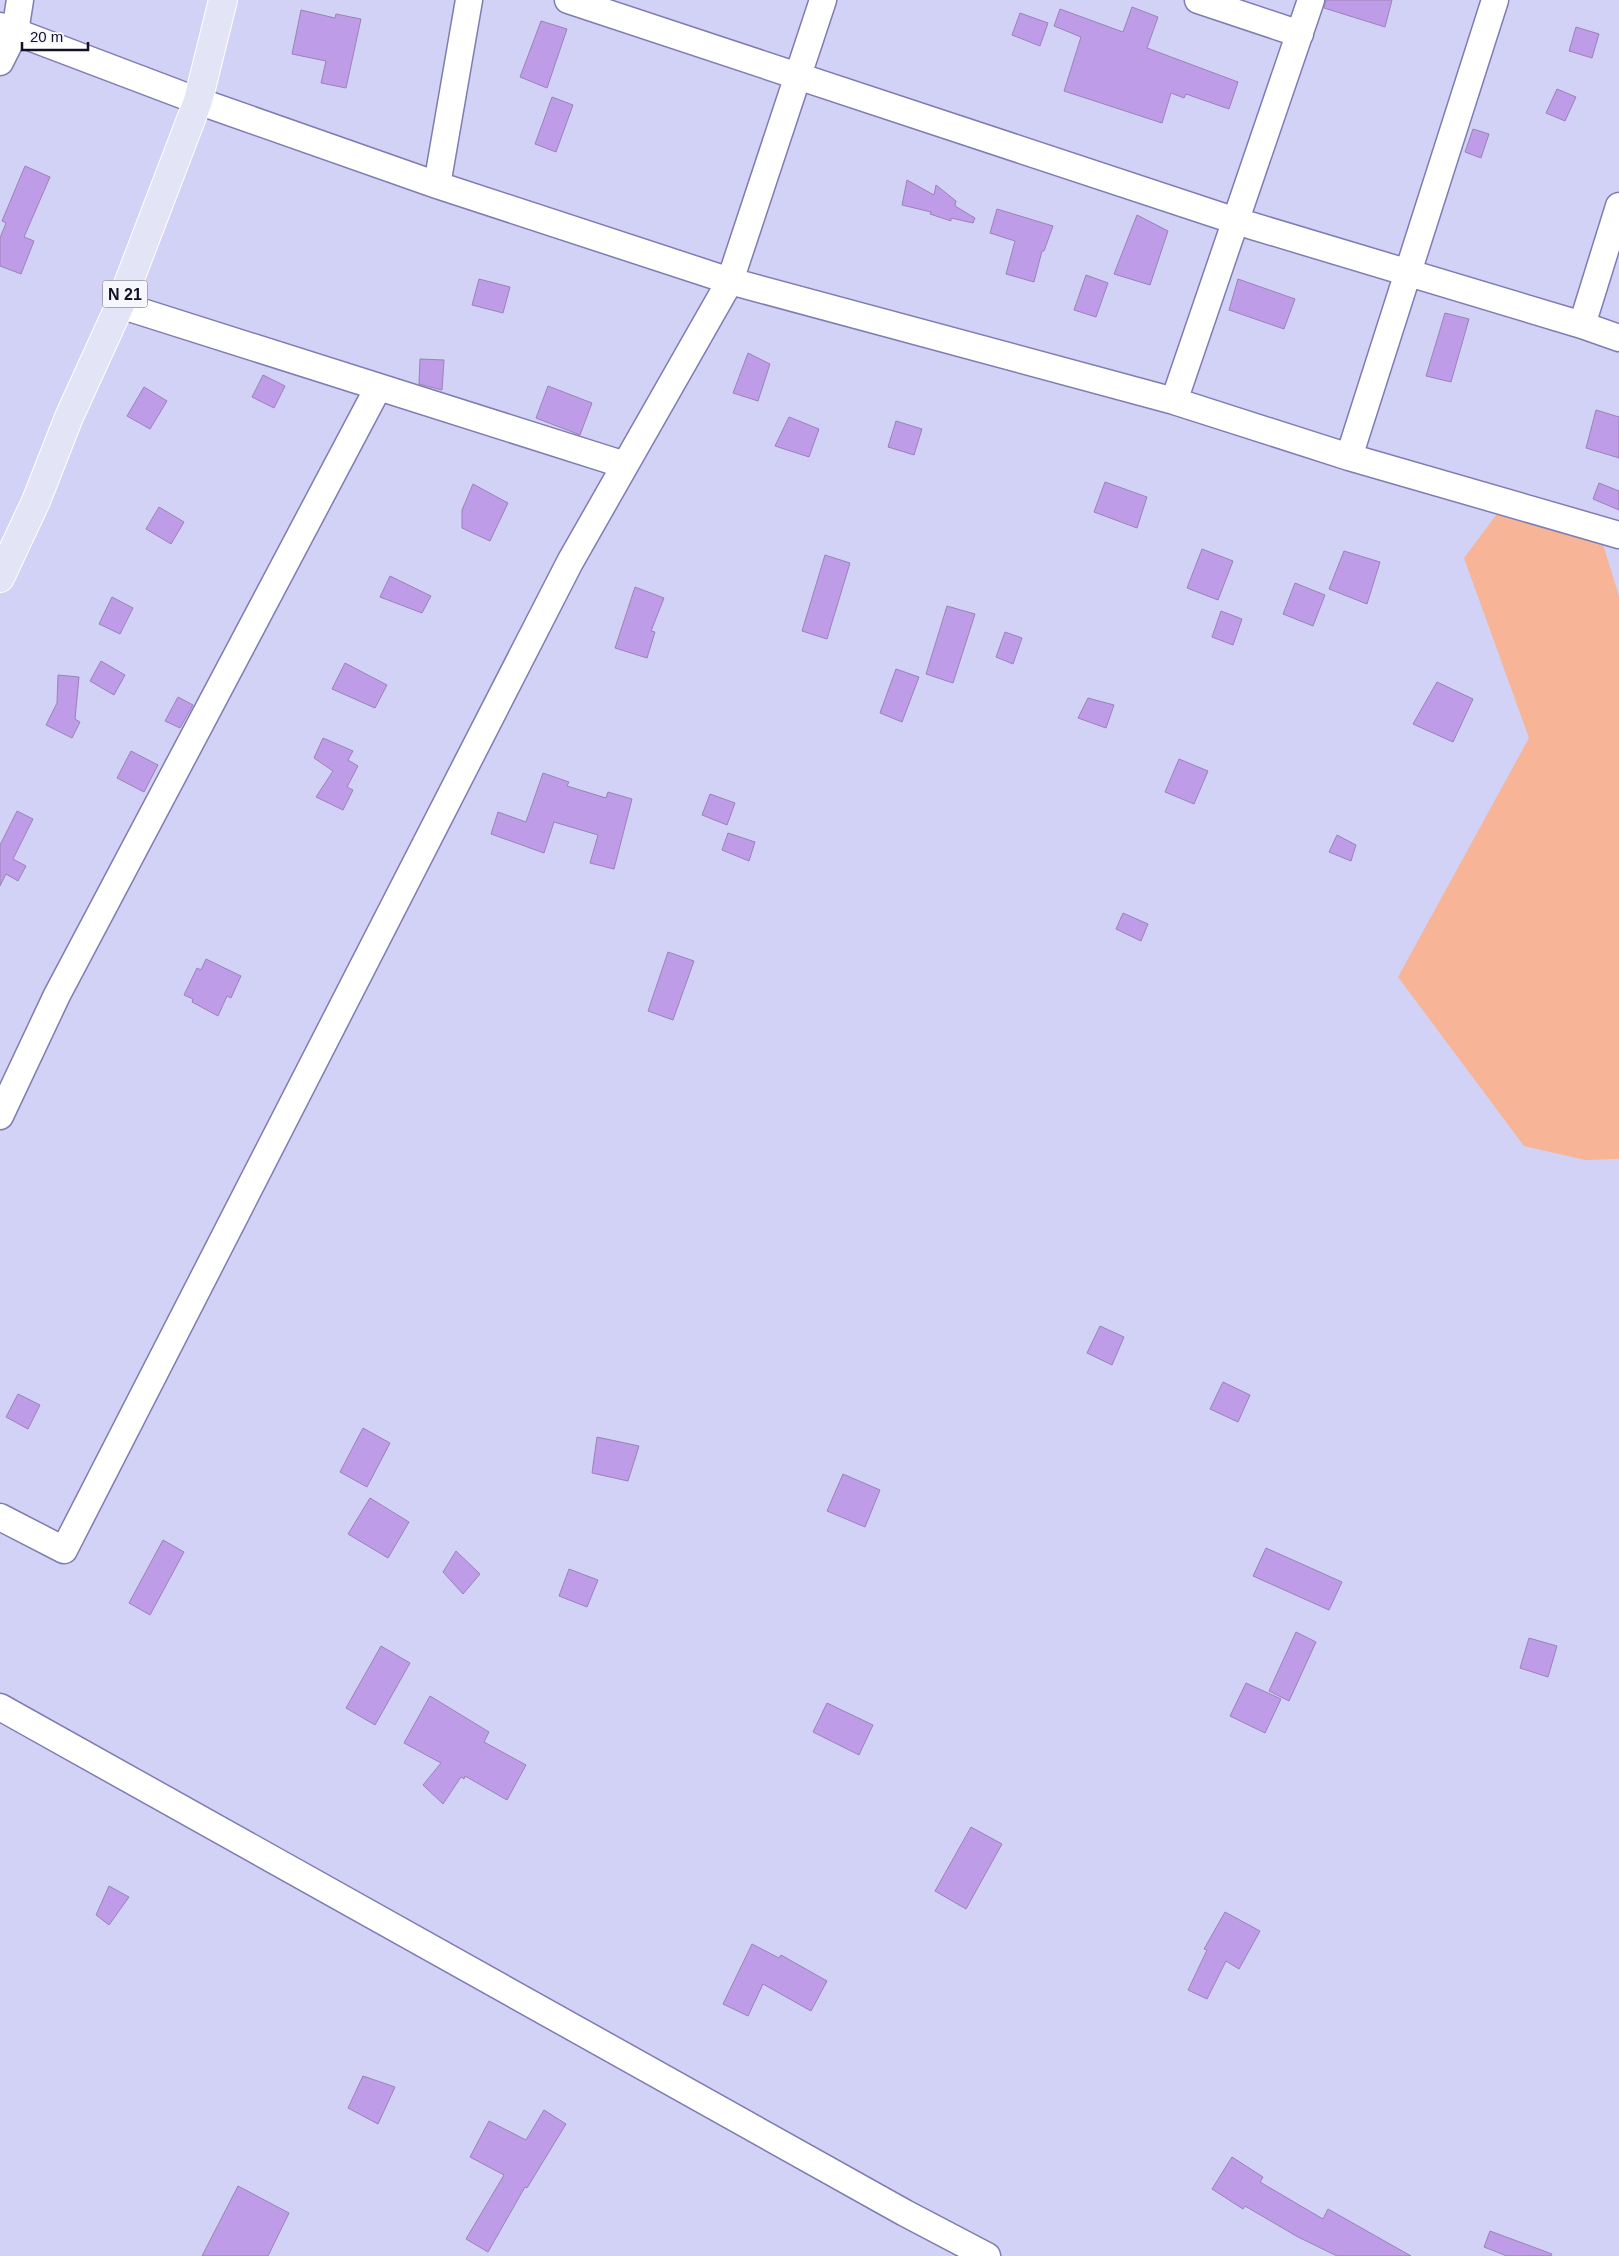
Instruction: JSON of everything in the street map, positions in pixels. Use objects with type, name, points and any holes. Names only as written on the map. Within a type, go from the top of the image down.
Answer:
[{"type":"main road","name":"N 21","points":[[0,578],[36,501],[69,418],[120,305],[198,101],[223,0]]},
{"type":"street","points":[[0,62],[7,29],[20,0]]},
{"type":"street","points":[[437,185],[469,0]]},
{"type":"street","points":[[568,0],[1236,221],[1582,325],[1619,338]]},
{"type":"street","points":[[0,1517],[64,1550],[570,562],[730,281],[823,0]]},
{"type":"street","points":[[1198,0],[1300,34]]},
{"type":"street","points":[[1174,401],[1311,0]]},
{"type":"street","points":[[1348,457],[1495,0]]},
{"type":"street","points":[[7,29],[198,101],[437,185],[730,281],[1174,401],[1348,457],[1619,535]]},
{"type":"street","points":[[1582,325],[1619,206]]},
{"type":"street","points":[[120,305],[625,465]]},
{"type":"street","points":[[0,1116],[57,995],[378,388]]},
{"type":"street","points":[[0,1707],[879,2198],[987,2256]]},
{"type":"shaded area","points":[[1502,507],[1601,538],[1619,596],[1619,1159],[1585,1160],[1524,1146],[1398,977],[1529,738],[1464,558]]},
{"type":"building","points":[[1326,0],[1392,0],[1385,27],[1324,8]]},
{"type":"building","points":[[1132,7],[1158,17],[1147,48],[1238,82],[1229,109],[1186,94],[1184,98],[1171,93],[1162,123],[1064,91],[1081,37],[1054,26],[1060,9],[1123,32]]},
{"type":"building","points":[[301,10],[335,18],[336,14],[361,19],[346,88],[321,83],[326,61],[292,54]]},
{"type":"building","points":[[1020,13],[1048,23],[1040,46],[1012,35]]},
{"type":"building","points":[[541,21],[567,29],[547,88],[520,77]]},
{"type":"building","points":[[1576,27],[1599,34],[1592,58],[1569,51]]},
{"type":"building","points":[[1557,89],[1576,97],[1565,121],[1546,113]]},
{"type":"building","points":[[552,97],[573,105],[556,152],[535,144]]},
{"type":"building","points":[[1473,129],[1489,134],[1481,158],[1465,152]]},
{"type":"building","points":[[25,166],[50,177],[24,237],[34,241],[21,274],[0,266],[0,238],[6,223],[2,221]]},
{"type":"building","points":[[907,180],[934,195],[936,185],[956,201],[955,206],[975,218],[973,223],[951,218],[951,221],[930,214],[931,212],[902,205]]},
{"type":"building","points":[[997,209],[1053,226],[1044,251],[1042,251],[1034,282],[1006,274],[1015,241],[990,233]]},
{"type":"building","points":[[1137,215],[1168,231],[1150,285],[1114,274]]},
{"type":"building","points":[[1086,275],[1108,283],[1096,317],[1074,310]]},
{"type":"building","points":[[479,279],[510,287],[503,313],[472,305]]},
{"type":"building","points":[[1238,279],[1295,299],[1284,329],[1229,310]]},
{"type":"building","points":[[1445,313],[1469,319],[1451,382],[1426,376]]},
{"type":"building","points":[[748,353],[770,364],[758,401],[733,393]]},
{"type":"building","points":[[420,359],[444,360],[442,390],[419,384]]},
{"type":"building","points":[[263,375],[285,386],[274,408],[252,397]]},
{"type":"building","points":[[548,386],[592,403],[580,435],[536,418]]},
{"type":"building","points":[[144,387],[167,401],[150,429],[127,416]]},
{"type":"building","points":[[1596,410],[1619,417],[1619,458],[1586,448]]},
{"type":"building","points":[[789,417],[819,429],[809,457],[775,446]]},
{"type":"building","points":[[896,421],[922,429],[914,455],[888,447]]},
{"type":"building","points":[[1105,482],[1147,497],[1137,528],[1094,512]]},
{"type":"building","points":[[1599,483],[1619,491],[1619,510],[1593,499]]},
{"type":"building","points":[[473,484],[508,503],[490,541],[462,528],[462,510]]},
{"type":"building","points":[[159,507],[184,522],[171,544],[146,529]]},
{"type":"building","points":[[1202,549],[1233,561],[1218,600],[1187,588]]},
{"type":"building","points":[[1344,551],[1380,562],[1367,604],[1329,589]]},
{"type":"building","points":[[825,555],[850,563],[827,639],[802,631]]},
{"type":"building","points":[[390,576],[431,596],[422,613],[380,597]]},
{"type":"building","points":[[1295,583],[1325,595],[1313,626],[1283,614]]},
{"type":"building","points":[[635,587],[664,598],[651,631],[655,632],[647,658],[615,648]]},
{"type":"building","points":[[112,597],[133,608],[120,634],[99,624]]},
{"type":"building","points":[[947,606],[975,614],[953,683],[926,674]]},
{"type":"building","points":[[1221,611],[1242,619],[1233,645],[1212,637]]},
{"type":"building","points":[[1005,632],[1022,638],[1013,664],[996,657]]},
{"type":"building","points":[[101,661],[125,675],[114,695],[90,681]]},
{"type":"building","points":[[345,663],[387,685],[375,708],[332,689]]},
{"type":"building","points":[[896,669],[919,677],[902,722],[880,713]]},
{"type":"building","points":[[58,675],[79,677],[75,719],[80,722],[72,738],[46,725],[57,703]]},
{"type":"building","points":[[1437,682],[1473,699],[1453,742],[1413,724]]},
{"type":"building","points":[[178,697],[193,705],[180,728],[165,721]]},
{"type":"building","points":[[1088,698],[1114,705],[1106,728],[1078,718]]},
{"type":"building","points":[[323,738],[353,751],[348,760],[358,766],[347,787],[353,790],[343,810],[316,797],[333,771],[314,758]]},
{"type":"building","points":[[131,751],[158,765],[144,792],[117,778]]},
{"type":"building","points":[[1179,759],[1208,771],[1194,804],[1165,792]]},
{"type":"building","points":[[543,773],[569,782],[567,786],[606,798],[608,792],[632,799],[614,869],[590,863],[598,835],[554,822],[544,853],[491,834],[498,812],[526,822]]},
{"type":"building","points":[[710,794],[735,803],[727,825],[702,815]]},
{"type":"building","points":[[17,811],[33,819],[13,859],[26,866],[18,881],[6,874],[0,886],[0,845]]},
{"type":"building","points":[[728,833],[755,842],[749,861],[722,850]]},
{"type":"building","points":[[1337,835],[1356,845],[1351,861],[1329,852]]},
{"type":"building","points":[[1123,913],[1148,924],[1141,941],[1116,929]]},
{"type":"building","points":[[668,952],[694,961],[673,1020],[648,1011]]},
{"type":"building","points":[[206,959],[241,976],[231,998],[227,996],[218,1016],[192,1002],[193,999],[184,995],[197,968],[201,970]]},
{"type":"building","points":[[1100,1326],[1124,1337],[1112,1365],[1087,1353]]},
{"type":"building","points":[[1223,1382],[1250,1395],[1238,1422],[1210,1409]]},
{"type":"building","points":[[18,1394],[40,1405],[28,1429],[6,1417]]},
{"type":"building","points":[[363,1428],[390,1443],[367,1487],[340,1472]]},
{"type":"building","points":[[597,1437],[639,1446],[628,1481],[592,1473]]},
{"type":"building","points":[[843,1474],[880,1490],[865,1527],[827,1511]]},
{"type":"building","points":[[370,1498],[409,1522],[388,1558],[348,1534]]},
{"type":"building","points":[[163,1540],[184,1552],[150,1615],[129,1603]]},
{"type":"building","points":[[1266,1548],[1342,1582],[1329,1610],[1253,1576]]},
{"type":"building","points":[[456,1551],[480,1574],[463,1594],[443,1572]]},
{"type":"building","points":[[569,1569],[598,1580],[587,1607],[559,1596]]},
{"type":"building","points":[[1296,1632],[1316,1642],[1289,1701],[1269,1691]]},
{"type":"building","points":[[1529,1638],[1557,1646],[1548,1677],[1520,1668]]},
{"type":"building","points":[[381,1646],[410,1663],[375,1725],[346,1708]]},
{"type":"building","points":[[1246,1683],[1281,1699],[1265,1733],[1230,1716]]},
{"type":"building","points":[[430,1696],[489,1732],[484,1742],[526,1765],[507,1800],[465,1776],[464,1779],[461,1777],[443,1804],[423,1785],[441,1763],[404,1743]]},
{"type":"building","points":[[827,1703],[873,1725],[859,1755],[813,1732]]},
{"type":"building","points":[[971,1827],[1002,1844],[966,1909],[935,1891]]},
{"type":"building","points":[[109,1886],[129,1897],[109,1925],[96,1915]]},
{"type":"building","points":[[1225,1912],[1260,1931],[1239,1969],[1226,1961],[1207,1999],[1188,1990],[1207,1950],[1204,1949]]},
{"type":"building","points":[[752,1944],[779,1958],[781,1955],[827,1981],[811,2011],[763,1984],[748,2016],[723,2004]]},
{"type":"building","points":[[363,2076],[395,2087],[378,2124],[348,2108]]},
{"type":"building","points":[[544,2110],[566,2124],[527,2188],[525,2187],[488,2252],[466,2239],[504,2175],[470,2157],[489,2121],[526,2140]]},
{"type":"building","points":[[1232,2157],[1263,2177],[1260,2182],[1323,2219],[1328,2209],[1411,2256],[1337,2256],[1298,2237],[1245,2206],[1243,2209],[1212,2189]]},
{"type":"building","points":[[238,2186],[289,2213],[268,2256],[202,2256]]},
{"type":"building","points":[[1490,2231],[1552,2254],[1551,2256],[1507,2256],[1484,2247]]}]
